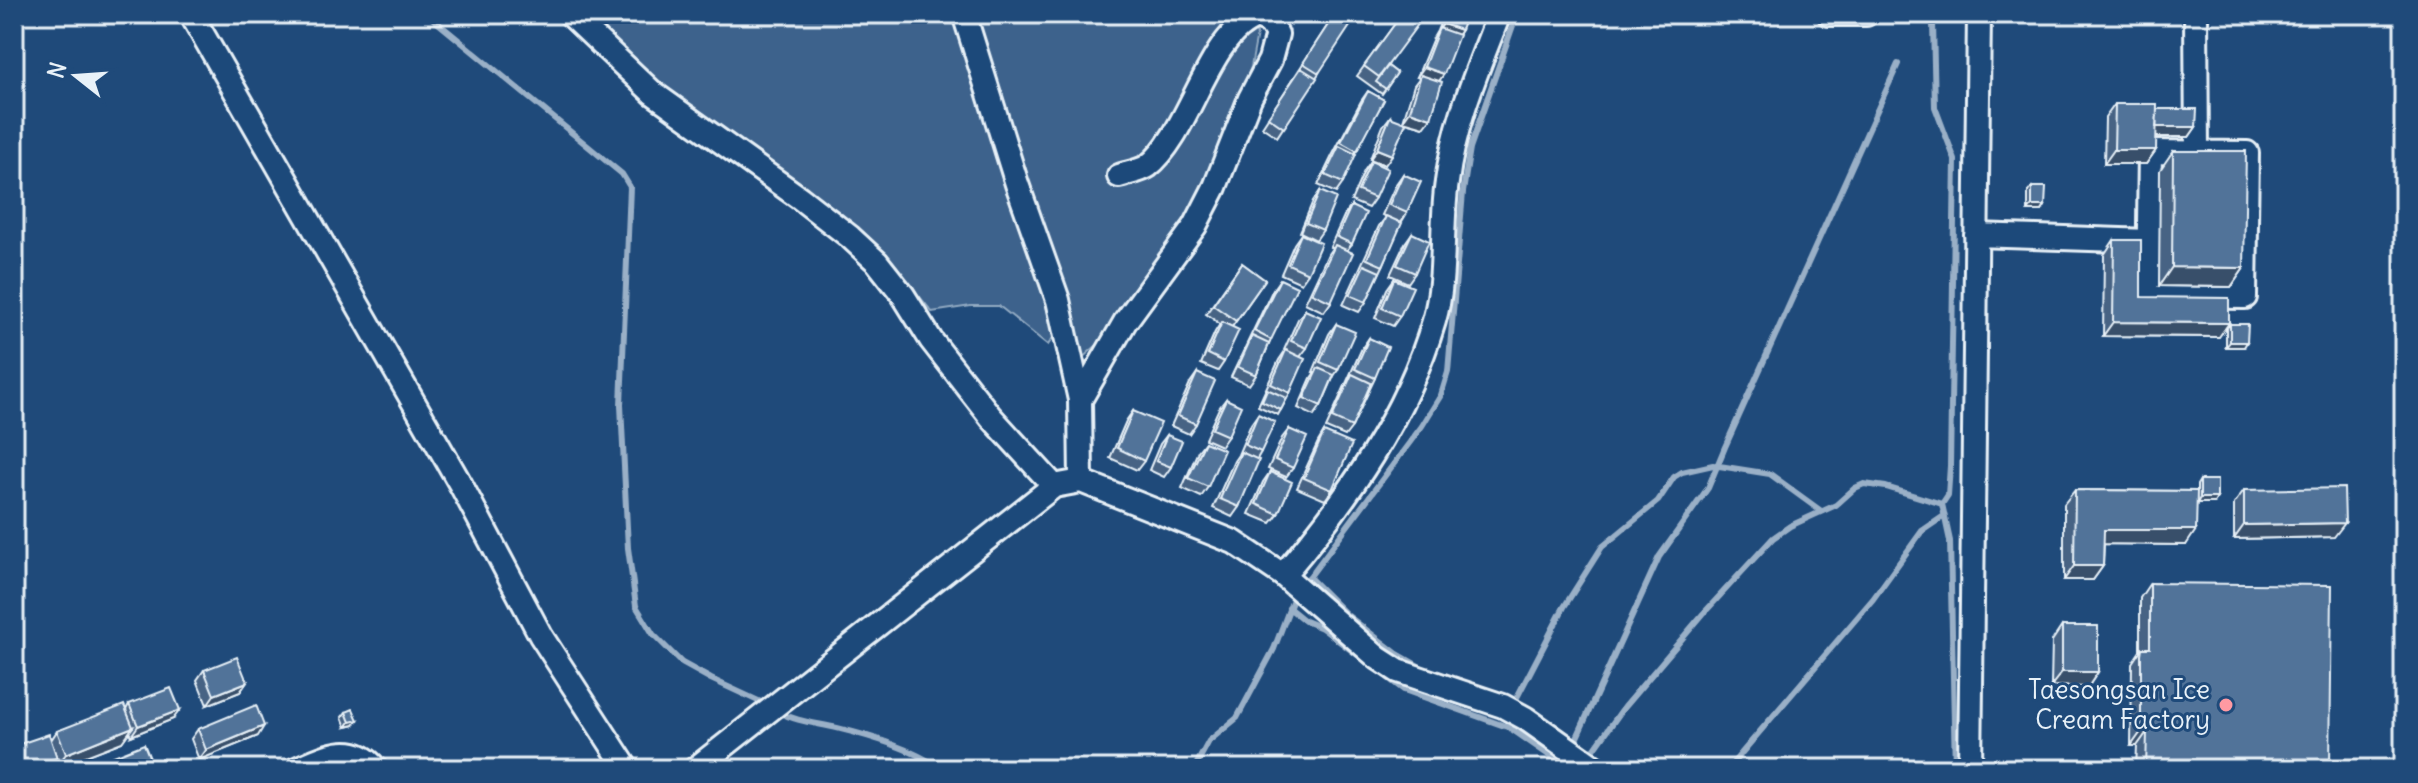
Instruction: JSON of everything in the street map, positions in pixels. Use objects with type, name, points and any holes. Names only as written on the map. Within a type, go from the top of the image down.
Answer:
[{"type":"street","points":[[191,14],[461,485],[541,636],[627,769]]},
{"type":"street","points":[[570,14],[653,93],[800,198],[877,262],[903,295],[931,340],[991,417],[1054,486]]},
{"type":"street","points":[[964,14],[1017,184],[1058,300],[1080,400],[1081,481]]},
{"type":"street","points":[[1293,585],[1322,529],[1366,464],[1411,387],[1435,318],[1444,247],[1446,183],[1458,122],[1499,14]]},
{"type":"street","points":[[1829,14],[1866,14]]},
{"type":"street","points":[[1970,769],[1979,14]]},
{"type":"street","points":[[2196,14],[2197,152]]},
{"type":"street","points":[[1080,400],[1125,322],[1195,226],[1215,187],[1250,98],[1276,44],[1277,34],[1269,22],[1257,17],[1247,20],[1233,33],[1163,149],[1147,167],[1119,176]]},
{"type":"street","points":[[2150,152],[2247,153],[2245,297],[2148,296],[2149,241],[2150,152]]},
{"type":"street","points":[[1976,235],[2149,241]]},
{"type":"street","points":[[695,769],[1054,486],[1081,481],[1234,542],[1293,585],[1378,658],[1398,671],[1503,706],[1597,769]]},
{"type":"street","points":[[296,769],[343,752],[360,755],[376,769]]},
{"type":"shaded area","points":[[587,14],[953,14],[962,32],[995,152],[1045,302],[1054,336],[1048,345],[999,306],[971,306],[932,312],[887,256],[837,210],[662,87]]},
{"type":"shaded area","points":[[974,14],[1237,14],[1241,17],[1184,107],[1129,180],[1238,38],[1251,27],[1257,34],[1251,67],[1209,184],[1182,232],[1104,339],[1081,359]]},
{"type":"building","points":[[1335,14],[1356,17],[1319,73],[1303,63]]},
{"type":"building","points":[[1402,14],[1419,23],[1379,77],[1364,66]]},
{"type":"building","points":[[1447,14],[1467,14],[1461,30],[1443,24]]},
{"type":"building","points":[[1439,28],[1459,35],[1444,74],[1424,67]]},
{"type":"building","points":[[1388,66],[1397,73],[1386,89],[1376,82]]},
{"type":"building","points":[[1301,68],[1317,78],[1284,128],[1268,117]]},
{"type":"building","points":[[1421,75],[1442,82],[1431,118],[1410,111]]},
{"type":"building","points":[[1368,91],[1384,100],[1357,151],[1341,142]]},
{"type":"building","points":[[2115,104],[2157,104],[2156,150],[2114,150]]},
{"type":"building","points":[[2157,109],[2197,109],[2196,127],[2156,127]]},
{"type":"building","points":[[1390,117],[1406,123],[1392,155],[1377,149]]},
{"type":"building","points":[[1339,146],[1356,154],[1343,183],[1325,175]]},
{"type":"building","points":[[2173,151],[2246,151],[2244,268],[2172,267]]},
{"type":"building","points":[[1371,161],[1388,169],[1375,198],[1358,191]]},
{"type":"building","points":[[1403,174],[1421,182],[1407,213],[1389,205]]},
{"type":"building","points":[[2032,187],[2046,187],[2045,206],[2032,206]]},
{"type":"building","points":[[1320,191],[1336,198],[1323,230],[1306,223]]},
{"type":"building","points":[[1351,206],[1366,213],[1352,244],[1337,237]]},
{"type":"building","points":[[1386,216],[1402,223],[1383,266],[1367,259]]},
{"type":"building","points":[[1412,233],[1429,241],[1415,273],[1397,265]]},
{"type":"building","points":[[1301,234],[1321,243],[1308,273],[1288,264]]},
{"type":"building","points":[[2114,240],[2141,240],[2141,297],[2229,298],[2229,323],[2113,322]]},
{"type":"building","points":[[1335,245],[1353,253],[1331,302],[1312,293]]},
{"type":"building","points":[[1242,263],[1265,280],[1236,321],[1213,305]]},
{"type":"building","points":[[1364,265],[1380,272],[1366,302],[1350,295]]},
{"type":"building","points":[[1280,279],[1297,287],[1271,340],[1254,331]]},
{"type":"building","points":[[1394,279],[1413,287],[1400,316],[1382,308]]},
{"type":"building","points":[[1305,310],[1321,317],[1307,348],[1291,341]]},
{"type":"building","points":[[1222,322],[1239,330],[1224,362],[1208,354]]},
{"type":"building","points":[[1336,324],[1355,332],[1338,370],[1320,362]]},
{"type":"building","points":[[2230,324],[2248,324],[2247,342],[2230,342]]},
{"type":"building","points":[[1252,336],[1269,344],[1256,375],[1238,367]]},
{"type":"building","points":[[1369,338],[1388,347],[1375,378],[1355,369]]},
{"type":"building","points":[[1286,350],[1305,359],[1290,393],[1271,384]]},
{"type":"building","points":[[1318,368],[1334,375],[1321,406],[1304,398]]},
{"type":"building","points":[[1197,373],[1215,381],[1196,424],[1178,416]]},
{"type":"building","points":[[1352,374],[1371,383],[1352,427],[1332,418]]},
{"type":"building","points":[[1267,389],[1287,398],[1281,410],[1262,401]]},
{"type":"building","points":[[1226,399],[1241,406],[1228,436],[1212,429]]},
{"type":"building","points":[[1133,411],[1161,423],[1144,461],[1117,448]]},
{"type":"building","points":[[1258,414],[1275,422],[1261,452],[1245,445]]},
{"type":"building","points":[[1289,429],[1307,437],[1293,468],[1275,460]]},
{"type":"building","points":[[1324,432],[1352,444],[1332,490],[1304,478]]},
{"type":"building","points":[[1167,435],[1182,441],[1171,467],[1156,461]]},
{"type":"building","points":[[1205,442],[1224,450],[1208,487],[1188,478]]},
{"type":"building","points":[[1241,452],[1259,460],[1239,507],[1220,499]]},
{"type":"building","points":[[1270,472],[1292,482],[1278,514],[1256,504]]},
{"type":"building","points":[[2200,480],[2217,480],[2217,498],[2200,498]]},
{"type":"building","points":[[2344,488],[2345,523],[2244,525],[2244,490]]},
{"type":"building","points":[[2075,490],[2197,491],[2196,530],[2104,530],[2103,566],[2074,566]]},
{"type":"building","name":"Taesongsan Ice Cream Factory","points":[[2150,583],[2332,585],[2330,769],[2146,769],[2147,732],[2141,732],[2141,654],[2142,648],[2150,648]]},
{"type":"building","points":[[2062,626],[2098,626],[2098,672],[2062,672]]},
{"type":"building","points":[[237,657],[247,682],[214,695],[204,670]]},
{"type":"building","points":[[171,688],[180,710],[138,726],[129,704]]},
{"type":"building","points":[[124,705],[133,727],[66,754],[57,731]]},
{"type":"building","points":[[256,705],[264,726],[206,750],[198,729]]},
{"type":"building","points":[[353,709],[358,720],[350,722],[346,712]]},
{"type":"building","points":[[49,734],[57,758],[14,769],[14,746]]},
{"type":"building","points":[[144,744],[153,766],[144,769],[86,769],[86,767]]},
{"type":"waterway","points":[[427,14],[622,174],[630,187],[621,405],[628,548],[636,606],[653,634],[682,663],[767,705]]},
{"type":"waterway","points":[[1194,769],[1209,741],[1237,718],[1274,649],[1293,599],[1422,426],[1441,395],[1448,372],[1463,192],[1470,148],[1517,14]]},
{"type":"waterway","points":[[1933,23],[1935,107],[1955,160],[1950,466],[1948,495],[1942,504],[1950,541],[1955,769]]},
{"type":"waterway","points":[[1574,744],[1659,557],[1708,488],[1898,64]]},
{"type":"waterway","points":[[1513,705],[1564,607],[1602,547],[1658,501],[1674,477],[1682,472],[1713,465],[1770,474],[1821,511]]},
{"type":"waterway","points":[[1590,755],[1624,707],[1773,538],[1790,526],[1836,505],[1864,484],[1886,487],[1942,504]]},
{"type":"waterway","points":[[1728,769],[1873,599],[1922,531],[1944,516]]},
{"type":"waterway","points":[[1309,577],[1348,616],[1396,653],[1424,669]]},
{"type":"waterway","points":[[1289,608],[1305,621],[1322,628],[1404,690],[1510,728],[1569,769]]},
{"type":"waterway","points":[[777,711],[799,720],[851,731],[891,744],[942,769]]},
{"type":"place","name":"Taesongsan Ice Cream Factory","points":[[2226,705]]}]
